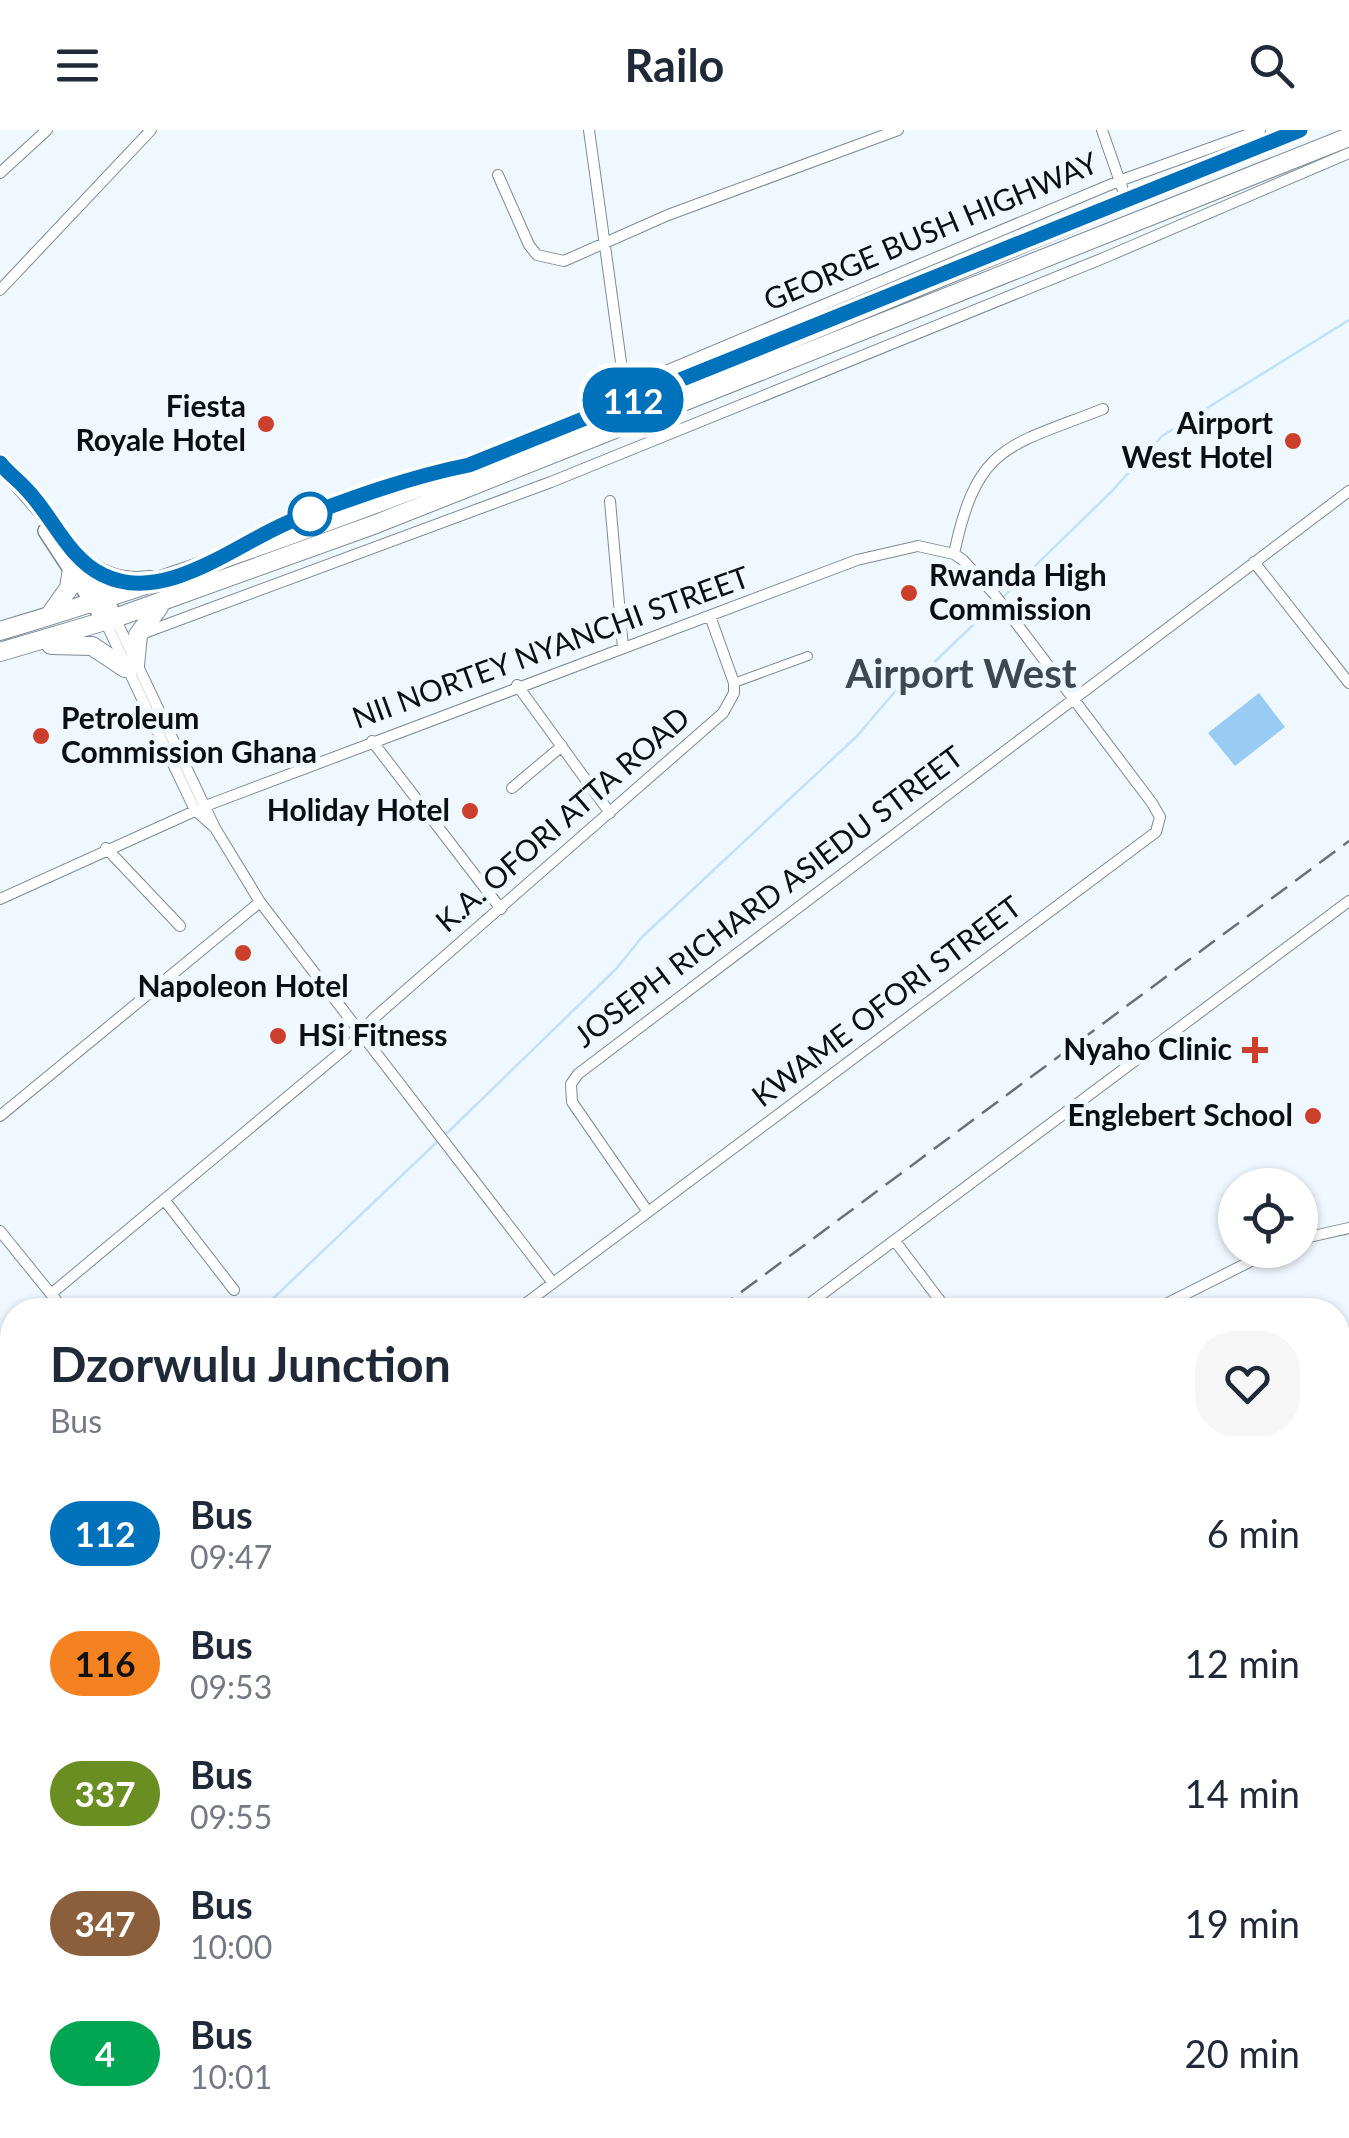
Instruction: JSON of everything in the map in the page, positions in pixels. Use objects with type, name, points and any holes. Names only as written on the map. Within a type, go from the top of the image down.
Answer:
[{"type":"highway","points":[[0,652],[106,611],[175,576],[224,558],[290,522],[413,476],[469,465],[627,395],[1300,130]]},
{"type":"highway","points":[[0,631],[48,616],[167,600],[520,470],[1349,137]]},
{"type":"highway","points":[[48,616],[69,588],[74,562],[118,580],[175,576]]},
{"type":"highway","points":[[21,647],[92,646],[130,666],[145,621],[167,600]]},
{"type":"main road","points":[[0,463],[27,490],[106,611]]},
{"type":"street","points":[[0,174],[47,130]]},
{"type":"street","points":[[0,290],[151,130]]},
{"type":"street","points":[[589,130],[627,395]]},
{"type":"street","points":[[498,175],[537,254],[564,261],[603,241],[898,130]]},
{"type":"street","points":[[1102,130],[1126,200]]},
{"type":"street","name":"GEORGE BUSH HIGHWAY","points":[[627,395],[1119,180],[1260,130]]},
{"type":"street","points":[[138,635],[551,482],[1106,258],[1349,153]]},
{"type":"street","points":[[1073,696],[995,595],[954,554],[964,502],[994,460],[1013,445],[1103,409]]},
{"type":"street","name":"JOSEPH RICHARD ASIEDU STREET","points":[[648,1212],[572,1102],[571,1084],[578,1074],[1349,491]]},
{"type":"street","points":[[610,501],[622,648]]},
{"type":"street","name":"NII NORTEY NYANCHI STREET","points":[[0,898],[195,810],[518,685],[884,551],[918,546],[954,554]]},
{"type":"street","points":[[1254,562],[1349,683]]},
{"type":"street","points":[[106,611],[195,810],[214,828],[260,902],[359,1034],[553,1283]]},
{"type":"street","points":[[710,616],[734,683],[808,656]]},
{"type":"street","points":[[130,666],[208,805],[214,828]]},
{"type":"street","name":"K.A. OFORI ATTA ROAD","points":[[51,1294],[166,1202],[723,714],[734,693],[734,683]]},
{"type":"street","points":[[518,685],[610,813]]},
{"type":"street","name":"KWAME OFORI STREET","points":[[533,1298],[1156,832],[1158,812],[1073,696]]},
{"type":"street","points":[[372,741],[501,909]]},
{"type":"street","points":[[512,788],[562,746]]},
{"type":"street","points":[[106,848],[180,926]]},
{"type":"street","points":[[819,1298],[1349,901]]},
{"type":"street","points":[[0,1116],[260,902]]},
{"type":"street","points":[[166,1202],[234,1290]]},
{"type":"street","points":[[1318,1235],[1349,1228]]},
{"type":"street","points":[[0,1231],[54,1298]]},
{"type":"street","points":[[896,1242],[937,1298]]},
{"type":"street","points":[[1178,1298],[1237,1268]]},
{"type":"shaded area","points":[[1259,693],[1285,727],[1235,766],[1208,733]]},
{"type":"waterway","points":[[1002,598],[1111,492],[1162,436],[1349,320]]},
{"type":"waterway","points":[[445,1135],[616,969],[642,937],[857,736],[898,688],[924,672],[996,603]]},
{"type":"waterway","points":[[274,1298],[439,1140]]},
{"type":"railway","points":[[733,1298],[1349,841]]},
{"type":"bus line","name":"112","points":[[0,463],[27,490],[76,554],[101,574],[135,582],[175,576],[224,558],[290,522],[413,476],[469,465],[1300,130]]},
{"type":"place","name":"Fiesta Royale Hotel","points":[[266,424]]},
{"type":"place","name":"Airport West Hotel","points":[[1293,441]]},
{"type":"place","name":"Rwanda High Commission","points":[[909,593]]},
{"type":"place","name":"Petroleum Commission Ghana","points":[[41,736]]},
{"type":"place","name":"Holiday Hotel","points":[[470,811]]},
{"type":"place","name":"Napoleon Hotel","points":[[243,953]]},
{"type":"place","name":"HSi Fitness","points":[[278,1036]]},
{"type":"place","name":"Nyaho Clinic","points":[[1255,1050]]},
{"type":"place","name":"Englebert School","points":[[1313,1116]]},
{"type":"district","name":"Airport West","points":[[961,674]]}]
